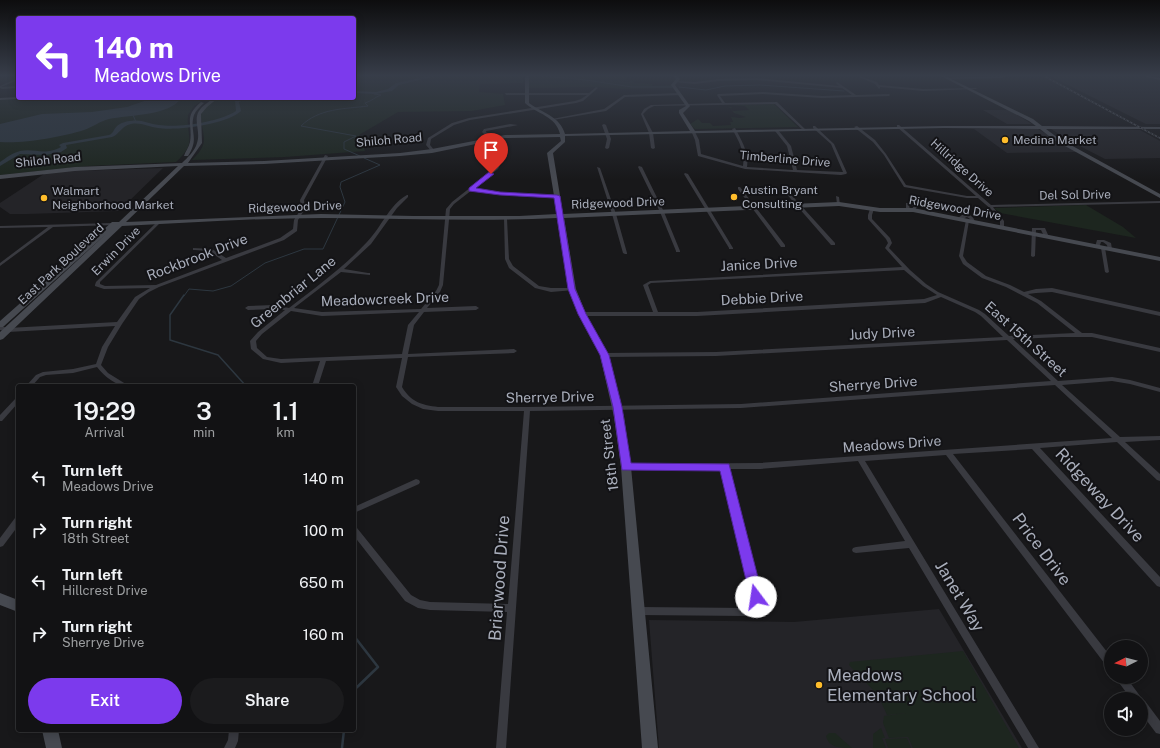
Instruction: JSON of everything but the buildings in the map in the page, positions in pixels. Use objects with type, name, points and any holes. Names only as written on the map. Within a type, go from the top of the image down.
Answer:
[{"type":"main road","name":"East Park Boulevard","points":[[3,328],[122,223],[181,163],[192,147],[191,115],[193,111]]},
{"type":"main road","name":"East Park Boulevard","points":[[0,337],[3,328],[113,224],[199,147],[200,111]]},
{"type":"main road","points":[[539,111],[559,123],[563,134]]},
{"type":"main road","name":"Timberline Drive","points":[[681,111],[693,131]]},
{"type":"main road","points":[[1014,111],[1042,126],[1056,139],[1160,196]]},
{"type":"main road","points":[[1017,111],[1061,138],[1160,191]]},
{"type":"main road","name":"Shiloh Road","points":[[0,177],[99,167],[350,156],[432,149],[489,137],[515,134],[899,127],[1160,127]]},
{"type":"main road","name":"Shiloh Road","points":[[734,130],[777,131],[803,129]]},
{"type":"main road","name":"18th Street","points":[[563,134],[562,143],[551,150],[550,153],[572,289],[582,314],[604,355],[617,407],[626,467],[650,748]]},
{"type":"main road","points":[[1077,151],[1084,150]]},
{"type":"main road","points":[[1116,172],[1124,172]]},
{"type":"main road","name":"Ridgewood Drive","points":[[113,224],[336,216],[465,216],[505,219],[839,204],[872,209],[910,210],[1160,259]]},
{"type":"main road","points":[[0,599],[7,600],[16,605]]},
{"type":"street","points":[[432,149],[428,142],[432,136],[457,122],[470,118],[515,111]]},
{"type":"street","points":[[553,119],[600,111]]},
{"type":"street","points":[[645,111],[642,114],[650,132],[653,148]]},
{"type":"street","points":[[784,111],[803,129]]},
{"type":"street","points":[[489,137],[484,132],[485,130],[516,125]]},
{"type":"street","points":[[604,125],[609,143],[607,148]]},
{"type":"street","name":"Hillridge Drive","points":[[899,127],[990,206],[1001,219],[1003,223],[1002,228]]},
{"type":"street","points":[[858,128],[874,141],[882,150],[905,186],[967,197],[980,197]]},
{"type":"street","name":"Timberline Drive","points":[[693,131],[697,140],[698,154],[700,156],[745,168],[845,173],[832,144],[816,129]]},
{"type":"street","points":[[734,130],[742,141],[745,168]]},
{"type":"street","points":[[777,131],[789,146],[795,171]]},
{"type":"street","name":"Sherrye Drive","points":[[489,137],[500,148],[498,166],[450,205],[447,217],[441,285],[411,325],[398,387],[408,399],[423,407],[438,409],[527,409],[742,406],[1057,383],[1118,380],[1160,390]]},
{"type":"street","name":"Rockbrook Drive","points":[[98,365],[105,347],[137,298],[157,286],[282,239],[295,230],[298,217],[303,209],[302,200],[326,157]]},
{"type":"street","points":[[640,167],[662,212],[678,251]]},
{"type":"street","points":[[598,168],[614,214],[625,253]]},
{"type":"street","points":[[686,174],[731,248]]},
{"type":"street","points":[[739,188],[783,246]]},
{"type":"street","points":[[471,189],[500,194],[557,196]]},
{"type":"street","points":[[785,190],[833,244]]},
{"type":"street","name":"Greenbriar Lane","points":[[407,196],[394,206],[370,242],[340,270],[288,309],[260,333],[253,341],[254,349],[265,358],[272,360],[514,351]]},
{"type":"street","points":[[837,197],[839,204]]},
{"type":"street","name":"Del Sol Drive","points":[[990,206],[1160,202]]},
{"type":"street","name":"East 15th Street","points":[[872,209],[870,219],[888,239],[890,243],[887,248],[889,251],[923,284],[942,295],[978,310],[1160,478]]},
{"type":"street","points":[[505,219],[507,259],[511,267],[538,287],[551,290],[572,289]]},
{"type":"street","points":[[970,221],[961,256],[965,263],[984,277],[1024,294],[1050,310],[1081,335]]},
{"type":"street","name":"Erwin Drive","points":[[157,286],[104,288],[97,285],[98,282],[159,222]]},
{"type":"street","name":"Ridgewood Drive","points":[[0,227],[113,224]]},
{"type":"street","points":[[0,265],[53,225]]},
{"type":"street","points":[[1033,234],[1033,256]]},
{"type":"street","points":[[1104,248],[1107,272]]},
{"type":"street","points":[[195,249],[210,250],[226,260]]},
{"type":"street","name":"Janice Drive","points":[[656,313],[646,285],[650,282],[906,268]]},
{"type":"street","points":[[340,270],[368,274]]},
{"type":"street","points":[[1024,294],[1036,291],[1052,290],[1160,314]]},
{"type":"street","name":"Debbie Drive","points":[[582,314],[697,314],[926,301],[942,295]]},
{"type":"street","name":"Meadowcreek Drive","points":[[248,308],[273,307],[322,314],[476,308]]},
{"type":"street","points":[[3,328],[119,324]]},
{"type":"street","name":"Judy Drive","points":[[604,355],[716,354],[1081,335],[1092,335],[1160,350]]},
{"type":"street","points":[[316,384],[324,359]]},
{"type":"street","points":[[31,384],[38,376],[45,373],[74,371],[98,365],[106,374],[123,384]]},
{"type":"street","points":[[0,420],[16,400]]},
{"type":"street","name":"Briarwood Drive","points":[[501,748],[527,409]]},
{"type":"street","name":"Meadows Drive","points":[[626,467],[760,466],[1160,438]]},
{"type":"street","name":"Ridgeway Drive","points":[[1034,446],[1160,583]]},
{"type":"street","name":"Price Drive","points":[[948,452],[1104,656]]},
{"type":"street","name":"Janet Way","points":[[860,459],[1034,748]]},
{"type":"street","points":[[639,611],[703,610],[748,612],[754,609],[757,605],[725,467]]},
{"type":"street","points":[[356,509],[416,482]]},
{"type":"street","points":[[0,544],[16,523]]},
{"type":"street","points":[[356,533],[408,598],[418,604],[430,606],[512,608]]},
{"type":"street","points":[[856,550],[911,544]]},
{"type":"street","points":[[1125,684],[1132,692]]},
{"type":"street","points":[[1148,714],[1160,729]]},
{"type":"street","points":[[229,748],[233,741],[234,732]]},
{"type":"shaded area","points":[[0,111],[191,111],[188,115],[189,144],[183,155],[176,162],[88,166],[0,175]]},
{"type":"shaded area","points":[[161,111],[109,119],[84,130],[65,135],[31,141],[0,142],[0,124],[42,114]]},
{"type":"shaded area","points":[[202,111],[473,111],[398,112],[359,135],[365,151],[285,157],[192,160],[202,148],[204,143],[201,114]]},
{"type":"shaded area","points":[[733,111],[781,111],[798,127],[695,129],[690,124],[698,119],[702,123],[710,123],[713,126],[731,125],[730,122],[733,122],[731,117],[746,117],[734,113]]},
{"type":"shaded area","points":[[985,111],[1010,111],[1032,124],[1007,124]]},
{"type":"shaded area","points":[[1120,111],[1160,111],[1160,124],[1146,124]]},
{"type":"shaded area","points":[[1074,128],[1140,130],[1160,141],[1160,158],[1105,159],[1051,129]]},
{"type":"shaded area","points":[[974,129],[1038,129],[1077,152],[1007,153]]},
{"type":"shaded area","points":[[163,168],[119,211],[10,214],[0,207],[0,203],[47,172]]},
{"type":"shaded area","points":[[1086,205],[1123,227],[1136,238],[1000,213],[994,208]]},
{"type":"shaded area","name":"Meadows Elementary School","points":[[939,609],[1022,748],[659,748],[649,620],[794,622]]},
{"type":"shaded area","points":[[963,651],[1019,748],[913,748],[908,737],[889,738],[883,723],[884,716],[906,713],[887,715],[877,693],[878,692],[875,692],[849,665],[850,662]]},
{"type":"shaded area","points":[[881,728],[885,738],[882,738],[886,748],[873,748],[873,734]]},
{"type":"shaded area","points":[[829,733],[835,733],[852,748],[832,745],[827,740],[826,736]]},
{"type":"shaded area","points":[[907,738],[911,748],[888,748],[885,739]]},
{"type":"waterway","points":[[0,164],[19,153],[50,153],[59,151],[64,148],[62,145],[65,144],[110,136],[115,134],[119,127],[132,122],[143,122],[158,127],[173,127],[198,124],[230,117],[239,111]]},
{"type":"waterway","points":[[330,111],[308,120],[301,126],[356,136],[344,142],[344,149],[360,156]]},
{"type":"waterway","points":[[133,115],[136,122]]},
{"type":"waterway","points":[[184,296],[189,289],[213,291],[231,286],[265,263],[304,249],[323,249],[345,202],[340,187],[341,182],[380,165],[364,158]]},
{"type":"waterway","points":[[184,295],[170,315],[170,340],[218,355],[244,384]]},
{"type":"waterway","points":[[356,639],[378,667],[356,688]]},
{"type":"waterway","points":[[342,748],[344,732]]},
{"type":"railway","points":[[1109,111],[1160,138]]},
{"type":"place","name":"Medina Market","points":[[1005,140]]},
{"type":"place","name":"Austin Bryant Consulting","points":[[734,197]]},
{"type":"place","name":"Walmart Neighborhood Market","points":[[44,198]]},
{"type":"place","name":"Meadows Elementary School","points":[[819,685]]},
{"type":"route","points":[[491,174],[471,189],[500,194],[535,195],[541,197],[557,196],[572,289],[582,314],[604,355],[619,417],[626,467],[725,467],[756,597]]}]
